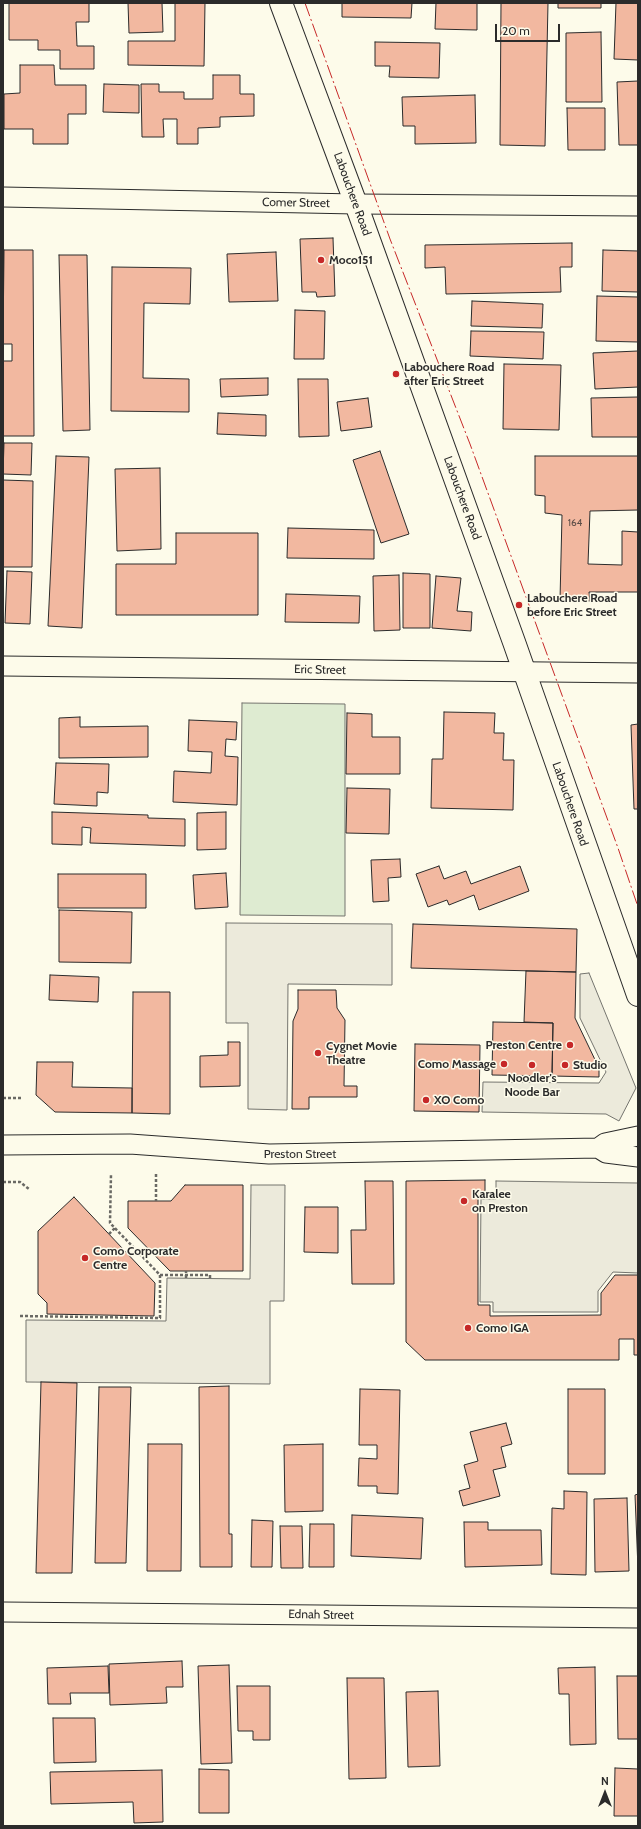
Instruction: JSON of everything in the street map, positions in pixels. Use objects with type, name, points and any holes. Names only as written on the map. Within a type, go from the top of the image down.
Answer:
[{"type":"main road","name":"Labouchere Road","points":[[281,3],[356,204],[525,673],[638,995]]},
{"type":"street","name":"Comer Street","points":[[3,197],[356,204],[638,206]]},
{"type":"street","name":"Eric Street","points":[[3,666],[525,673],[638,673]]},
{"type":"street","name":"Preston Street","points":[[598,1148],[605,1142],[638,1136]]},
{"type":"street","name":"Preston Street","points":[[3,1145],[130,1144],[270,1154],[598,1148],[606,1153],[638,1157]]},
{"type":"street","name":"Ednah Street","points":[[3,1612],[638,1618]]},
{"type":"path","points":[[3,1098],[23,1098]]},
{"type":"path","points":[[20,1316],[81,1316],[147,1320],[160,1318],[160,1275],[110,1223],[111,1174]]},
{"type":"path","points":[[156,1174],[156,1201]]},
{"type":"path","points":[[3,1182],[20,1182],[29,1189]]},
{"type":"path","points":[[109,1234],[115,1228]]},
{"type":"path","points":[[160,1275],[210,1275],[210,1278]]},
{"type":"green space","points":[[242,703],[345,704],[345,916],[240,915]]},
{"type":"shaded area","points":[[226,923],[392,924],[392,985],[288,984],[287,1110],[248,1109],[248,1023],[226,1023]]},
{"type":"shaded area","points":[[589,973],[636,1088],[619,1121],[606,1114],[482,1112],[483,1082],[599,1083],[606,1072],[580,1018],[580,974]]},
{"type":"shaded area","points":[[496,1181],[638,1183],[638,1273],[613,1272],[598,1291],[598,1312],[493,1312],[493,1302],[480,1302],[481,1199],[496,1199]]},
{"type":"shaded area","points":[[251,1185],[285,1185],[284,1301],[270,1301],[270,1384],[26,1382],[26,1320],[166,1321],[167,1278],[250,1279]]},
{"type":"building","points":[[9,3],[89,3],[89,22],[76,22],[77,46],[94,46],[94,69],[60,69],[60,50],[38,50],[38,40],[9,40]]},
{"type":"building","points":[[128,3],[162,3],[163,32],[129,33]]},
{"type":"building","points":[[175,3],[205,3],[204,66],[128,65],[128,41],[175,41]]},
{"type":"building","points":[[342,3],[412,3],[411,18],[342,17]]},
{"type":"building","points":[[436,3],[477,3],[477,30],[435,29]]},
{"type":"building","points":[[501,3],[548,3],[545,146],[500,145]]},
{"type":"building","points":[[558,3],[601,3],[601,8],[558,8]]},
{"type":"building","points":[[616,3],[638,3],[638,60],[614,59]]},
{"type":"building","points":[[601,32],[602,102],[566,102],[566,33]]},
{"type":"building","points":[[375,42],[440,43],[439,78],[389,77],[390,66],[375,66]]},
{"type":"building","points":[[20,65],[54,65],[55,85],[86,85],[86,114],[68,114],[68,144],[33,144],[33,129],[4,129],[4,94],[20,93]]},
{"type":"building","points":[[213,75],[240,75],[240,94],[254,94],[254,116],[220,117],[220,127],[198,128],[198,144],[177,144],[177,119],[163,119],[164,137],[142,137],[141,84],[159,84],[159,92],[184,92],[184,99],[213,99]]},
{"type":"building","points":[[638,81],[638,145],[619,145],[617,82]]},
{"type":"building","points":[[104,84],[139,85],[139,113],[103,112]]},
{"type":"building","points":[[475,95],[476,143],[415,144],[415,126],[403,126],[402,97]]},
{"type":"building","points":[[567,108],[605,108],[605,150],[568,150]]},
{"type":"building","points":[[333,238],[335,296],[317,297],[316,292],[302,292],[300,239]]},
{"type":"building","points":[[572,243],[572,267],[560,267],[561,292],[446,294],[445,267],[425,268],[425,245]]},
{"type":"building","points":[[4,250],[33,250],[34,436],[3,436],[3,361],[12,361],[12,344],[3,344]]},
{"type":"building","points":[[603,250],[638,251],[638,292],[602,291]]},
{"type":"building","points":[[276,252],[278,301],[229,302],[227,254]]},
{"type":"building","points":[[59,255],[87,255],[90,430],[63,431]]},
{"type":"building","points":[[112,267],[191,268],[190,304],[144,303],[143,378],[189,379],[189,412],[111,411]]},
{"type":"building","points":[[597,296],[638,297],[638,342],[596,341]]},
{"type":"building","points":[[472,301],[543,304],[542,328],[471,326]]},
{"type":"building","points":[[295,310],[325,311],[324,359],[294,359]]},
{"type":"building","points":[[471,331],[544,332],[543,359],[470,356]]},
{"type":"building","points":[[638,351],[638,387],[595,389],[593,353]]},
{"type":"building","points":[[504,364],[561,365],[559,430],[503,429]]},
{"type":"building","points":[[268,378],[268,395],[221,397],[220,379]]},
{"type":"building","points":[[298,379],[328,379],[329,436],[299,437]]},
{"type":"building","points":[[638,397],[638,437],[592,437],[591,398]]},
{"type":"building","points":[[368,398],[372,427],[341,431],[337,402]]},
{"type":"building","points":[[218,413],[266,415],[266,436],[217,434]]},
{"type":"building","points":[[4,443],[32,443],[31,475],[3,474]]},
{"type":"building","points":[[380,451],[409,534],[381,543],[353,460]]},
{"type":"building","points":[[56,456],[89,457],[82,628],[48,626]]},
{"type":"building","points":[[535,456],[638,456],[638,510],[590,511],[588,564],[622,565],[622,531],[638,532],[638,592],[589,592],[590,601],[560,600],[562,515],[545,513],[545,496],[535,495]]},
{"type":"building","points":[[160,468],[161,549],[117,551],[115,469]]},
{"type":"building","points":[[3,480],[33,481],[32,567],[3,567]]},
{"type":"building","points":[[288,528],[374,530],[374,559],[287,558]]},
{"type":"building","points":[[176,533],[258,533],[258,615],[116,615],[116,564],[176,564]]},
{"type":"building","points":[[7,571],[32,572],[30,624],[5,623]]},
{"type":"building","points":[[403,573],[430,574],[430,628],[403,628]]},
{"type":"building","points":[[399,575],[400,630],[374,631],[373,576]]},
{"type":"building","points":[[436,576],[461,578],[457,611],[472,612],[471,631],[432,628]]},
{"type":"building","points":[[286,594],[360,596],[359,623],[285,622]]},
{"type":"building","points":[[444,712],[495,713],[494,733],[504,733],[503,760],[514,760],[513,810],[431,808],[432,759],[443,759]]},
{"type":"building","points":[[347,713],[372,714],[372,737],[400,737],[400,774],[346,774]]},
{"type":"building","points":[[80,717],[80,727],[148,726],[148,757],[59,758],[59,718]]},
{"type":"building","points":[[189,720],[237,722],[236,740],[226,739],[225,756],[238,757],[237,805],[173,802],[174,771],[211,773],[212,752],[188,751]]},
{"type":"building","points":[[638,724],[638,809],[634,809],[631,725]]},
{"type":"building","points":[[56,763],[109,764],[108,793],[97,792],[97,806],[54,804]]},
{"type":"building","points":[[347,788],[390,789],[389,834],[346,833]]},
{"type":"building","points":[[52,812],[148,815],[148,818],[185,819],[185,846],[90,843],[91,828],[82,827],[82,845],[52,844]]},
{"type":"building","points":[[226,812],[226,849],[197,850],[197,813]]},
{"type":"building","points":[[400,859],[401,877],[388,878],[389,901],[373,902],[371,860]]},
{"type":"building","points":[[439,866],[444,879],[466,871],[471,884],[520,866],[529,891],[479,910],[474,895],[449,905],[447,900],[428,907],[416,874]]},
{"type":"building","points":[[226,873],[228,907],[195,909],[193,875]]},
{"type":"building","points":[[58,874],[146,874],[146,908],[58,908]]},
{"type":"building","points":[[59,910],[132,912],[131,963],[59,962]]},
{"type":"building","points":[[413,924],[577,929],[576,972],[411,968]]},
{"type":"building","name":"Preston Centre","points":[[526,971],[576,972],[575,1018],[599,1068],[599,1077],[552,1076],[553,1023],[524,1022]]},
{"type":"building","points":[[50,975],[99,977],[98,1002],[49,1000]]},
{"type":"building","name":"Cygnet Movie Theatre","points":[[298,990],[336,990],[337,1008],[345,1020],[344,1086],[357,1086],[357,1097],[309,1097],[309,1109],[292,1109],[293,1021],[298,1009]]},
{"type":"building","points":[[133,992],[170,992],[170,1114],[132,1113]]},
{"type":"building","points":[[493,1022],[553,1023],[552,1076],[492,1075]]},
{"type":"building","points":[[228,1042],[240,1042],[240,1086],[200,1087],[200,1056],[228,1055]]},
{"type":"building","points":[[415,1044],[480,1045],[479,1112],[414,1111]]},
{"type":"building","points":[[37,1062],[73,1062],[72,1087],[132,1088],[132,1113],[55,1112],[36,1095]]},
{"type":"building","points":[[485,1180],[485,1197],[478,1197],[478,1305],[490,1305],[490,1316],[601,1315],[601,1293],[615,1275],[638,1275],[638,1355],[634,1355],[634,1339],[619,1339],[619,1360],[425,1360],[406,1342],[406,1181]]},
{"type":"building","points":[[365,1181],[393,1181],[394,1284],[352,1284],[351,1230],[366,1230]]},
{"type":"building","name":"Como Corporate Centre","points":[[185,1185],[243,1185],[243,1271],[170,1271],[128,1228],[128,1201],[171,1201]]},
{"type":"building","name":"Como Corporate Centre","points":[[74,1197],[155,1283],[154,1316],[47,1314],[47,1303],[38,1294],[38,1231]]},
{"type":"building","points":[[305,1207],[338,1207],[338,1253],[304,1252]]},
{"type":"building","points":[[41,1382],[77,1383],[72,1573],[36,1573]]},
{"type":"building","points":[[229,1386],[229,1534],[232,1534],[232,1567],[200,1567],[199,1387]]},
{"type":"building","points":[[99,1387],[131,1387],[126,1563],[95,1563]]},
{"type":"building","points":[[360,1389],[400,1390],[398,1494],[377,1493],[377,1486],[358,1486],[359,1458],[377,1459],[377,1445],[359,1445]]},
{"type":"building","points":[[568,1389],[605,1389],[605,1474],[568,1474]]},
{"type":"building","points":[[506,1423],[512,1444],[501,1447],[506,1467],[493,1470],[500,1496],[463,1506],[459,1491],[470,1488],[464,1465],[478,1461],[470,1432]]},
{"type":"building","points":[[148,1444],[182,1444],[181,1571],[147,1571]]},
{"type":"building","points":[[323,1444],[323,1511],[285,1512],[284,1445]]},
{"type":"building","points":[[564,1491],[587,1492],[586,1575],[551,1574],[552,1508],[564,1509]]},
{"type":"building","points":[[638,1494],[638,1569],[635,1495]]},
{"type":"building","points":[[627,1498],[629,1571],[595,1572],[594,1499]]},
{"type":"building","points":[[352,1515],[423,1518],[421,1559],[351,1556]]},
{"type":"building","points":[[252,1520],[273,1521],[272,1567],[251,1567]]},
{"type":"building","points":[[464,1522],[488,1522],[488,1530],[541,1530],[542,1565],[465,1567]]},
{"type":"building","points":[[310,1524],[334,1524],[334,1567],[309,1567]]},
{"type":"building","points":[[280,1526],[302,1526],[303,1568],[281,1568]]},
{"type":"building","points":[[182,1661],[183,1687],[166,1687],[167,1703],[110,1705],[109,1664]]},
{"type":"building","points":[[229,1665],[232,1763],[201,1764],[198,1666]]},
{"type":"building","points":[[108,1666],[109,1693],[70,1693],[71,1704],[48,1704],[47,1668]]},
{"type":"building","points":[[595,1667],[596,1744],[570,1745],[569,1694],[559,1694],[558,1668]]},
{"type":"building","points":[[617,1676],[638,1676],[638,1739],[618,1739]]},
{"type":"building","points":[[347,1678],[384,1678],[386,1778],[349,1779]]},
{"type":"building","points":[[237,1686],[270,1686],[270,1740],[253,1740],[253,1731],[238,1731]]},
{"type":"building","points":[[438,1691],[440,1766],[408,1767],[406,1692]]},
{"type":"building","points":[[53,1718],[95,1718],[96,1762],[54,1763]]},
{"type":"building","points":[[615,1768],[638,1769],[638,1816],[614,1816]]},
{"type":"building","points":[[199,1769],[229,1770],[229,1813],[199,1813]]},
{"type":"building","points":[[162,1770],[163,1822],[134,1823],[133,1802],[51,1804],[50,1772]]},
{"type":"power","points":[[305,3],[390,239],[470,444],[618,848],[638,907]]},
{"type":"place","name":"Moco151","points":[[321,260]]},
{"type":"place","name":"Labouchere Road after Eric Street","points":[[396,374]]},
{"type":"place","name":"Labouchere Road before Eric Street","points":[[519,605]]},
{"type":"place","name":"Preston Centre","points":[[570,1045]]},
{"type":"place","name":"Cygnet Movie Theatre","points":[[318,1053]]},
{"type":"place","name":"Como Massage","points":[[504,1064]]},
{"type":"place","name":"Noodler's Noode Bar","points":[[532,1065]]},
{"type":"place","name":"Studio","points":[[565,1065]]},
{"type":"place","name":"XO Como","points":[[426,1100]]},
{"type":"place","name":"Karalee on Preston","points":[[464,1201]]},
{"type":"place","name":"Como Corporate Centre","points":[[85,1258]]},
{"type":"place","name":"Como IGA","points":[[468,1328]]}]
